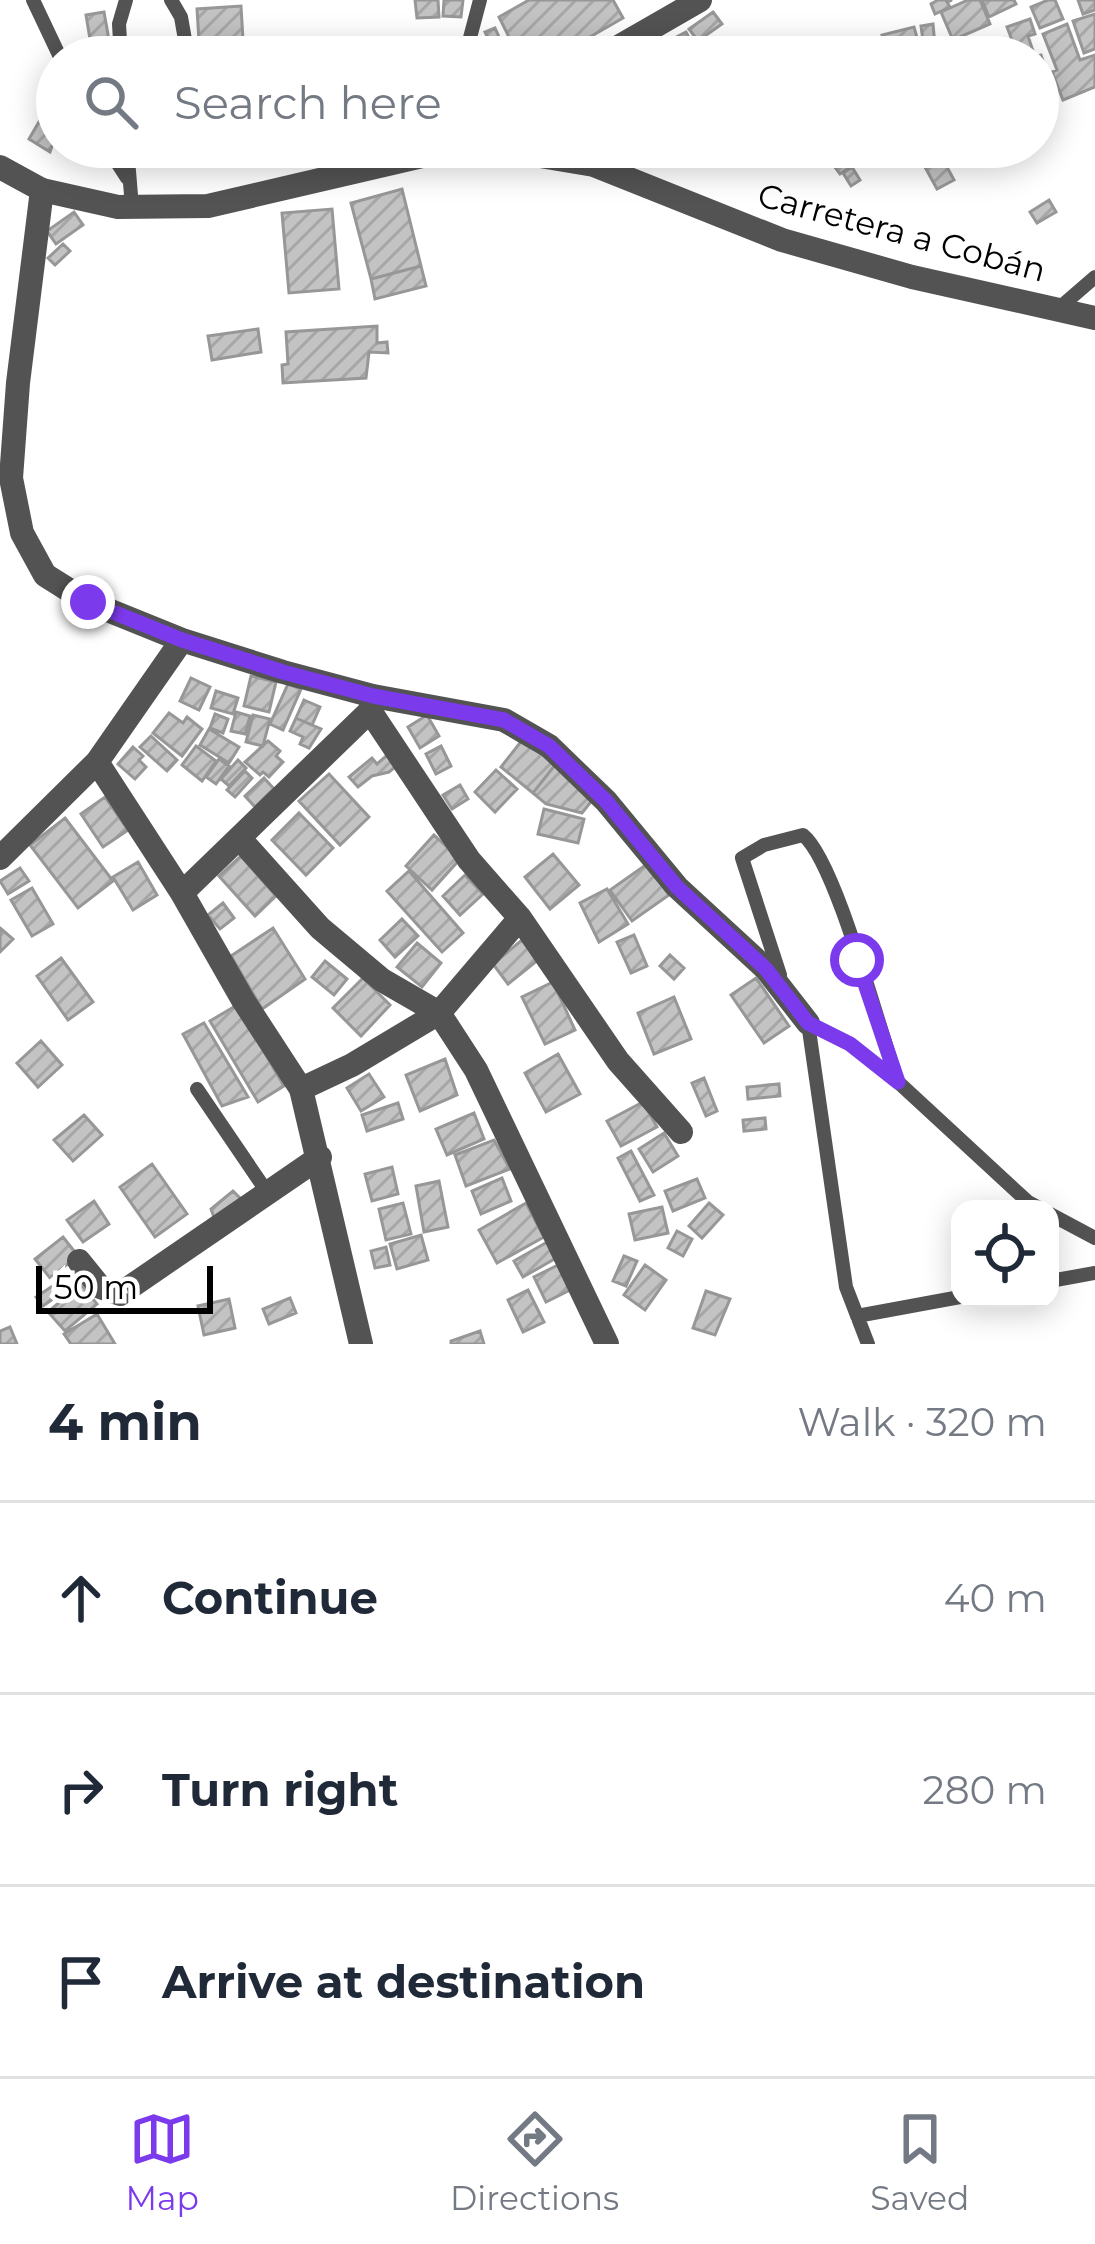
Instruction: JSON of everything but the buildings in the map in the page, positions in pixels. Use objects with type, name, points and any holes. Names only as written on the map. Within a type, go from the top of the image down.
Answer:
[{"type":"street","points":[[637,36],[700,0]]},
{"type":"street","points":[[0,167],[42,190],[130,194],[208,206],[371,168]]},
{"type":"street","name":"Carretera a Cobán","points":[[602,168],[782,240],[912,277],[1095,318]]},
{"type":"street","points":[[42,190],[7,432],[22,533],[45,575],[88,602],[182,640],[372,704],[504,720],[549,746],[606,801],[677,887],[766,969],[808,1023]]},
{"type":"street","points":[[0,858],[97,762],[182,640]]},
{"type":"street","points":[[182,893],[372,704]]},
{"type":"street","points":[[372,704],[469,860],[520,918],[618,1060],[681,1132]]},
{"type":"street","points":[[97,762],[302,1089],[361,1344]]},
{"type":"street","points":[[240,839],[320,928],[382,980],[439,1013],[476,1070],[607,1344]]},
{"type":"street","points":[[302,1089],[439,1013],[520,918]]},
{"type":"street","points":[[79,1261],[100,1287],[120,1294],[320,1157]]},
{"type":"lane","points":[[33,0],[50,36]]},
{"type":"lane","points":[[120,36],[126,0]]},
{"type":"lane","points":[[171,0],[184,36]]},
{"type":"lane","points":[[470,36],[480,0]]},
{"type":"lane","points":[[117,168],[130,194]]},
{"type":"lane","points":[[128,168],[130,194]]},
{"type":"lane","points":[[1058,309],[1095,277]]},
{"type":"lane","points":[[788,996],[742,858],[764,845],[802,835],[813,843],[843,911],[898,1082]]},
{"type":"lane","points":[[808,1023],[850,1044],[898,1082],[1026,1200]]},
{"type":"lane","points":[[808,1023],[846,1287],[868,1344]]},
{"type":"lane","points":[[197,1089],[267,1192]]},
{"type":"lane","points":[[1059,1219],[1095,1238]]},
{"type":"lane","points":[[1059,1279],[1095,1273]]},
{"type":"lane","points":[[857,1316],[951,1299]]},
{"type":"route","points":[[88,602],[182,640],[283,672],[373,696],[504,720],[549,746],[606,801],[677,887],[766,969],[808,1023],[850,1044],[898,1082],[857,960]]}]
